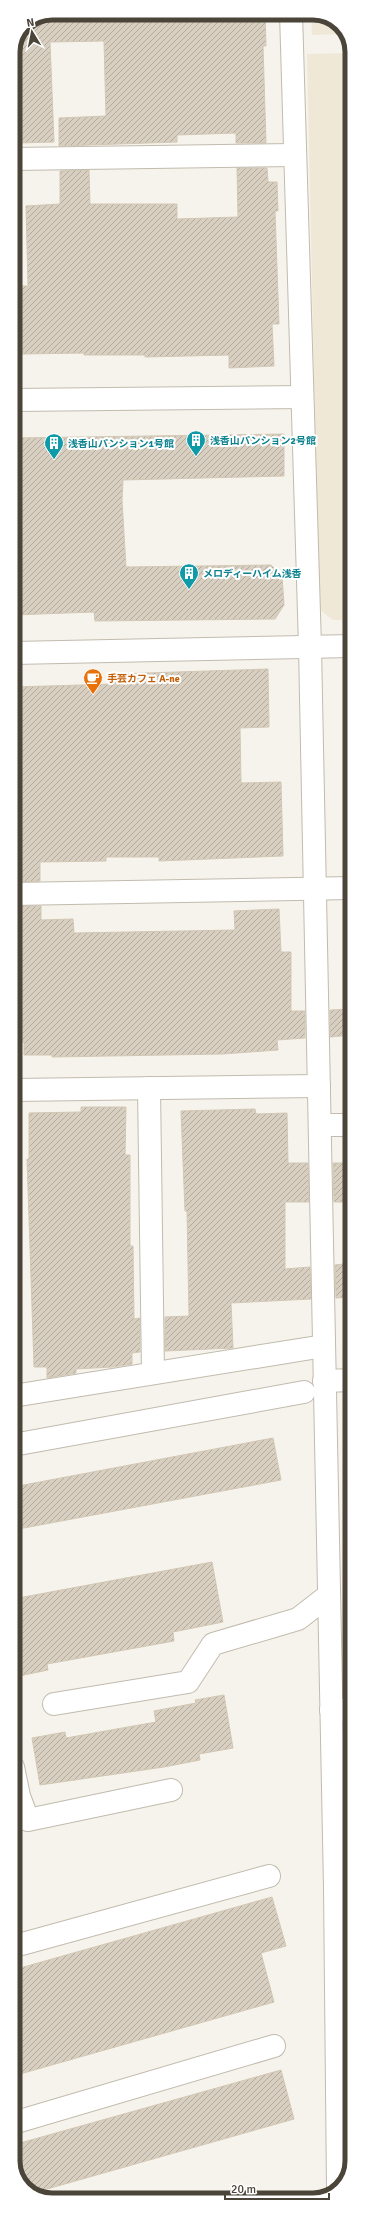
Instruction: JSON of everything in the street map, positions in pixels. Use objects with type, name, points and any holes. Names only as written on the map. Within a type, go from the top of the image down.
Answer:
[{"type":"street","points":[[291,20],[294,155],[310,647],[329,1595],[342,1710],[345,2104],[339,2180]]},
{"type":"street","points":[[20,159],[294,155]]},
{"type":"street","points":[[20,400],[302,397]]},
{"type":"street","points":[[20,654],[345,646]]},
{"type":"street","points":[[20,894],[345,888]]},
{"type":"street","points":[[20,1090],[319,1086]]},
{"type":"street","points":[[149,1088],[153,1373]]},
{"type":"street","points":[[320,1126],[345,1125]]},
{"type":"street","points":[[20,1395],[324,1346]]},
{"type":"street","points":[[324,1380],[345,1380]]},
{"type":"street","points":[[20,1444],[304,1392]]},
{"type":"street","points":[[54,1704],[188,1682],[213,1644],[298,1619],[329,1595]]},
{"type":"street","points":[[20,1799],[28,1820],[171,1790]]},
{"type":"street","points":[[20,1944],[269,1876]]},
{"type":"street","points":[[20,2121],[274,2046]]},
{"type":"shaded area","points":[[311,20],[325,22],[331,25],[339,34],[312,35]]},
{"type":"shaded area","points":[[345,53],[345,620],[333,620],[319,609],[307,54]]},
{"type":"building","points":[[52,20],[265,20],[266,46],[263,46],[266,143],[236,143],[236,133],[177,135],[177,142],[59,146],[59,118],[106,116],[104,41],[50,42],[54,142],[20,143],[20,52],[22,40],[25,34],[34,25],[40,22]]},
{"type":"building","points":[[237,168],[267,168],[268,182],[277,182],[278,211],[275,211],[279,324],[272,324],[274,366],[229,368],[229,355],[145,357],[145,355],[84,355],[84,353],[22,354],[22,352],[20,352],[20,286],[28,286],[26,206],[60,204],[60,171],[89,170],[90,204],[177,204],[177,219],[238,217]]},
{"type":"building","points":[[284,434],[284,476],[123,480],[122,500],[126,567],[271,565],[282,576],[284,605],[275,619],[95,621],[94,612],[20,615],[20,438]]},
{"type":"building","points":[[268,669],[269,727],[240,728],[241,783],[281,782],[283,856],[159,861],[159,857],[106,857],[106,861],[40,862],[40,881],[20,882],[20,687],[115,684],[115,674]]},
{"type":"building","points":[[20,906],[41,906],[41,920],[73,919],[74,933],[235,930],[234,911],[279,909],[281,952],[291,952],[291,1011],[305,1011],[305,1038],[277,1040],[278,1050],[223,1054],[52,1057],[52,1055],[24,1055],[24,1042],[20,1042]]},
{"type":"building","points":[[345,1009],[345,1036],[330,1037],[330,1010]]},
{"type":"building","points":[[81,1107],[126,1107],[125,1155],[130,1155],[130,1246],[133,1246],[134,1319],[140,1318],[140,1352],[132,1353],[132,1364],[112,1367],[76,1369],[76,1373],[47,1378],[47,1367],[34,1367],[27,1159],[29,1159],[29,1113],[81,1112]]},
{"type":"building","points":[[255,1109],[256,1114],[287,1113],[288,1163],[308,1163],[309,1202],[285,1202],[285,1269],[310,1267],[311,1299],[231,1303],[233,1348],[165,1351],[165,1317],[189,1316],[187,1211],[185,1211],[181,1111]]},
{"type":"building","points":[[333,1163],[345,1163],[345,1202],[334,1202]]},
{"type":"building","points":[[345,1264],[345,1297],[336,1298],[335,1265]]},
{"type":"building","points":[[273,1438],[281,1480],[20,1529],[20,1486]]},
{"type":"building","points":[[212,1562],[223,1622],[173,1632],[174,1641],[47,1664],[48,1670],[20,1676],[20,1598]]},
{"type":"building","points":[[224,1695],[233,1748],[199,1754],[200,1760],[164,1767],[40,1785],[32,1738],[65,1732],[66,1738],[156,1722],[154,1711],[196,1703],[195,1700]]},
{"type":"building","points":[[272,1897],[286,1946],[261,1953],[274,2002],[20,2074],[20,1968]]},
{"type":"building","points":[[281,2070],[294,2119],[40,2191],[31,2185],[23,2175],[20,2165],[20,2143]]},
{"type":"place","name":"浅香山パンション2号館","points":[[196,457]]},
{"type":"place","name":"浅香山パンション1号館","points":[[54,460]]},
{"type":"place","name":"メロディーハイム浅香","points":[[189,590]]},
{"type":"place","name":"手芸カフェ A-ne","points":[[93,695]]}]
